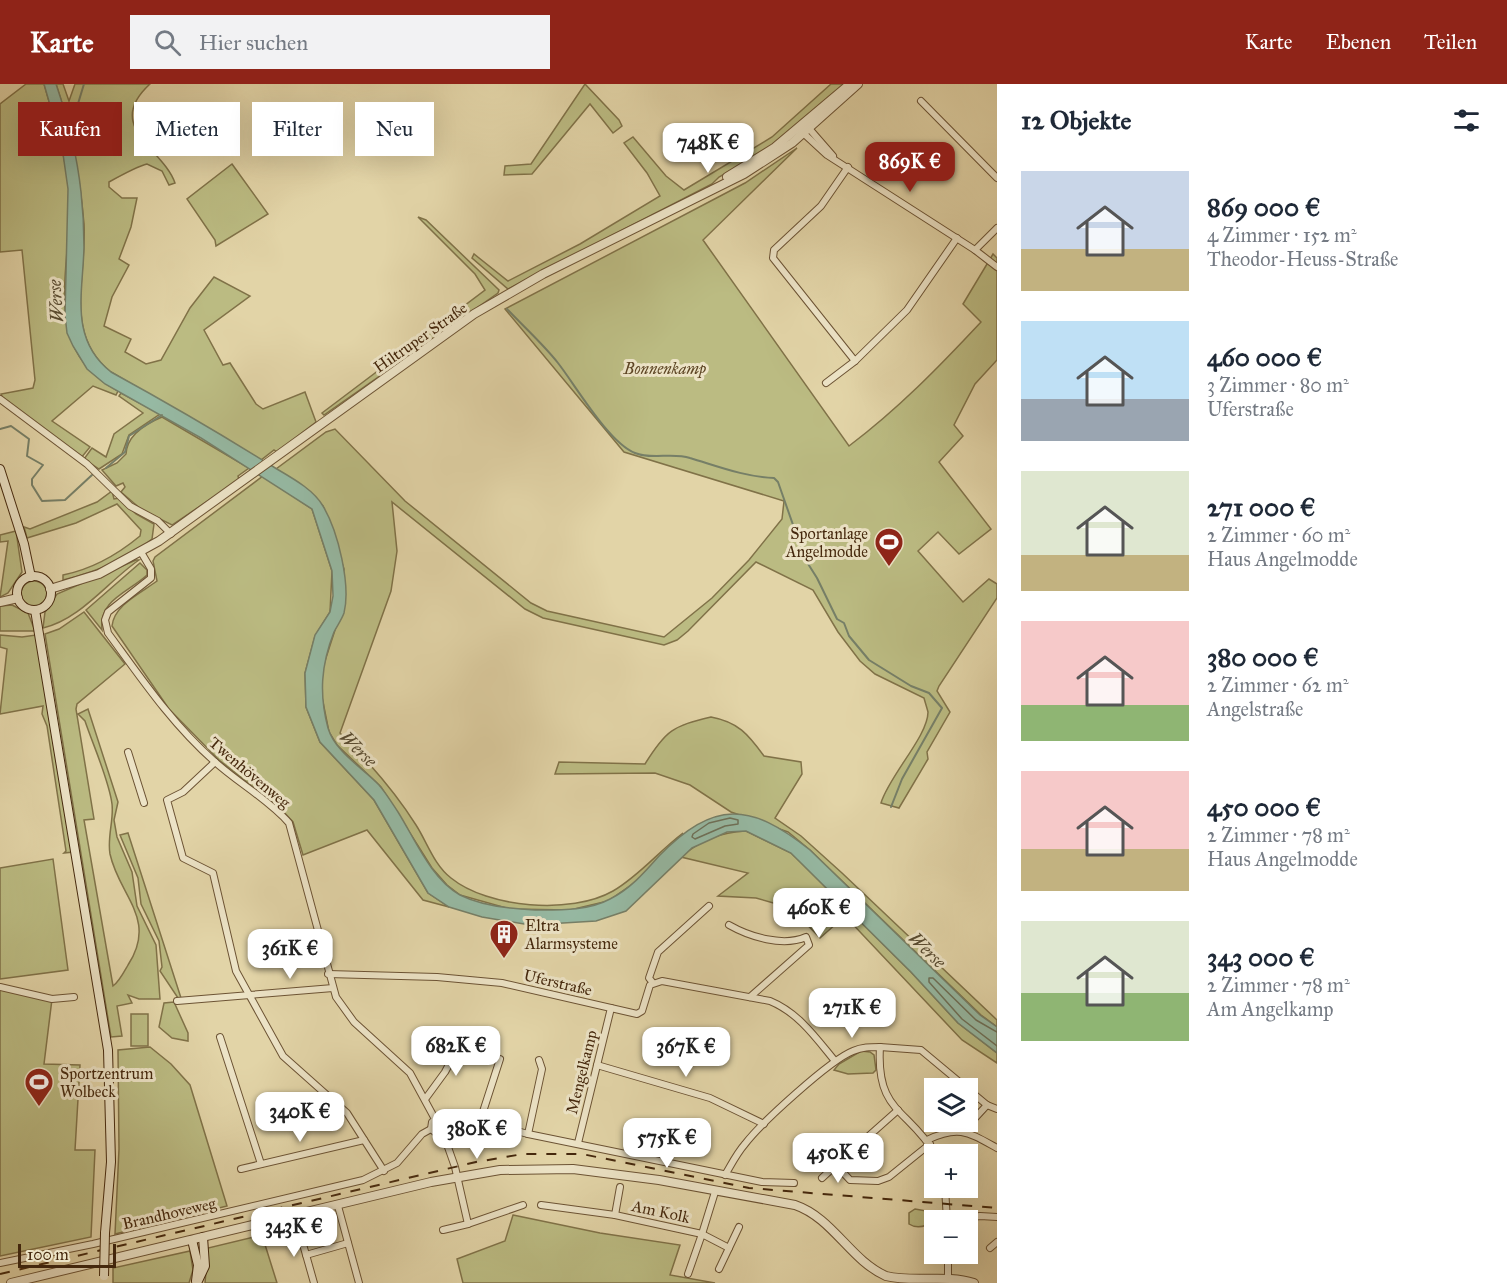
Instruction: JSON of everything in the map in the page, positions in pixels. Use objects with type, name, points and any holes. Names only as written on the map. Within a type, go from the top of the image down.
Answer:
[{"type":"main road","points":[[0,469],[18,524],[31,577]]},
{"type":"main road","points":[[31,577],[42,579],[50,589],[45,605],[35,610],[24,607],[18,597],[19,585],[31,577]]},
{"type":"main road","points":[[35,610],[108,1050],[111,1162],[104,1280]]},
{"type":"main road","points":[[197,1283],[205,1266],[203,1238]]},
{"type":"main road","points":[[192,1240],[198,1265],[197,1283]]},
{"type":"street","name":"Hiltruper Straße","points":[[804,129],[850,84]]},
{"type":"street","name":"Hiltruper Straße","points":[[50,589],[99,574],[171,534],[474,314],[543,274],[704,193],[804,129],[858,84]]},
{"type":"street","points":[[921,101],[997,178]]},
{"type":"street","points":[[804,129],[821,151],[957,238],[997,267]]},
{"type":"street","points":[[848,167],[821,206],[774,250],[773,258],[855,361]]},
{"type":"street","points":[[975,250],[997,228]]},
{"type":"street","points":[[826,383],[855,361],[907,310],[957,238]]},
{"type":"street","points":[[0,399],[87,464],[130,506],[158,521],[171,534]]},
{"type":"street","name":"Twenhövenweg","points":[[141,552],[151,569],[151,578],[108,612],[105,620],[108,633],[164,710],[215,762],[279,812],[289,823],[328,974],[343,1009],[396,1058],[426,1098],[435,1119]]},
{"type":"street","points":[[0,602],[18,597]]},
{"type":"street","points":[[128,752],[144,803]]},
{"type":"street","points":[[215,762],[183,792],[167,800],[183,858],[213,873],[236,972],[283,1056],[347,1113],[384,1171]]},
{"type":"street","name":"Uferstraße","points":[[328,974],[437,977],[502,983],[640,1013],[653,983],[650,978],[658,952],[709,906]]},
{"type":"street","points":[[729,925],[747,935],[792,942],[806,937],[809,945],[750,997]]},
{"type":"street","points":[[653,983],[662,981],[770,1001],[794,1013],[836,1061]]},
{"type":"street","points":[[0,987],[51,999],[74,997]]},
{"type":"street","points":[[177,1001],[333,988]]},
{"type":"street","name":"Mengelkamp","points":[[578,1143],[611,1008]]},
{"type":"street","points":[[220,1037],[261,1164]]},
{"type":"street","points":[[426,1098],[445,1072],[461,1042]]},
{"type":"street","points":[[725,1175],[744,1145],[764,1124],[836,1061],[864,1047],[921,1050],[987,1105],[997,1109]]},
{"type":"street","points":[[880,1047],[881,1082],[898,1110],[929,1142]]},
{"type":"street","points":[[480,1120],[500,1059]]},
{"type":"street","points":[[528,1134],[542,1069],[539,1060]]},
{"type":"street","points":[[597,1065],[710,1098],[764,1124]]},
{"type":"street","points":[[978,1115],[987,1105]]},
{"type":"street","points":[[822,1178],[898,1110]]},
{"type":"street","points":[[443,1133],[436,1134],[431,1129],[435,1119],[440,1118],[446,1122],[480,1120],[528,1134],[725,1175],[762,1182],[794,1183]]},
{"type":"street","points":[[446,1122],[446,1129],[443,1133],[457,1177],[468,1224]]},
{"type":"street","name":"Brandhoveweg","points":[[0,1263],[202,1219],[363,1180],[397,1163],[422,1134],[431,1129]]},
{"type":"street","points":[[836,1165],[850,1180],[878,1181],[889,1177],[929,1142],[945,1132]]},
{"type":"street","points":[[968,1132],[997,1148]]},
{"type":"street","points":[[241,1169],[364,1140]]},
{"type":"street","points":[[14,1282],[457,1177],[524,1168],[573,1169],[649,1178],[715,1192],[782,1202],[806,1209],[825,1222],[865,1263],[887,1276],[913,1281],[948,1280],[974,1283]]},
{"type":"street","name":"Am Kolk","points":[[615,1215],[620,1187]]},
{"type":"street","name":"Am Kolk","points":[[688,1274],[715,1192]]},
{"type":"street","points":[[443,1230],[523,1205]]},
{"type":"street","name":"Am Kolk","points":[[541,1205],[615,1215],[702,1234],[729,1248]]},
{"type":"street","points":[[338,1206],[359,1283]]},
{"type":"street","points":[[295,1216],[314,1283]]},
{"type":"street","points":[[978,1218],[997,1217]]},
{"type":"street","points":[[719,1269],[739,1227]]},
{"type":"street","points":[[990,1248],[997,1242]]},
{"type":"street","points":[[306,1255],[348,1243]]},
{"type":"street","points":[[948,1264],[948,1280]]},
{"type":"green space","points":[[26,84],[44,84],[49,102],[18,102],[18,156],[63,156],[69,192],[65,276],[68,328],[76,352],[93,373],[118,391],[116,395],[93,386],[52,421],[90,447],[81,458],[3,399],[1,394],[33,388],[35,380],[22,250],[0,252],[0,104]]},
{"type":"green space","points":[[56,84],[63,84],[69,101],[75,84],[150,84],[134,102],[132,113],[134,156],[157,156],[169,170],[175,183],[169,185],[162,171],[147,164],[109,182],[109,187],[122,198],[137,198],[131,227],[119,259],[129,265],[112,297],[104,326],[131,339],[125,352],[146,364],[161,360],[190,308],[214,277],[250,296],[204,330],[223,365],[230,363],[256,404],[263,409],[305,392],[316,422],[277,452],[274,450],[261,460],[111,372],[96,357],[87,341],[82,323],[84,224],[74,156],[122,156],[122,102],[61,101]]},
{"type":"green space","points":[[585,84],[622,126],[613,133],[590,104],[532,174],[504,175],[505,166],[531,164]]},
{"type":"green space","points":[[831,84],[848,84],[781,141],[719,177],[712,184],[508,289],[472,258],[474,254],[508,281],[580,244],[660,196],[647,173],[624,143],[633,137],[666,176],[684,190],[772,137]]},
{"type":"green space","name":"Bonnenkamp","points":[[797,148],[703,240],[849,446],[918,387],[981,322],[963,304],[993,254],[997,258],[997,360],[975,384],[954,425],[963,436],[939,462],[991,529],[959,554],[938,532],[918,551],[963,602],[989,579],[997,584],[997,598],[937,691],[950,712],[927,752],[928,759],[899,808],[881,803],[885,792],[922,733],[928,712],[924,698],[875,674],[860,661],[838,632],[813,590],[756,562],[688,631],[677,640],[664,645],[543,618],[525,609],[392,502],[397,551],[391,591],[340,733],[399,800],[445,873],[467,888],[507,902],[530,905],[575,903],[595,899],[613,891],[640,871],[683,833],[637,881],[608,901],[570,910],[510,909],[460,895],[447,885],[432,868],[381,787],[337,745],[329,732],[320,687],[323,667],[335,630],[344,569],[323,506],[276,469],[326,432],[335,429],[405,501],[531,603],[547,611],[664,637],[712,598],[749,560],[782,519],[784,501],[624,452],[505,309],[745,183]]},
{"type":"green space","points":[[232,164],[268,214],[216,246],[215,240],[187,199]]},
{"type":"green space","points":[[418,217],[426,220],[499,290],[498,293],[324,415],[322,413],[485,290],[475,274]]},
{"type":"green space","points":[[121,393],[160,414],[129,435],[122,454],[99,469],[84,459],[92,448],[106,457],[114,434],[143,413],[119,396]]},
{"type":"green space","points":[[162,417],[249,468],[238,476],[239,480],[172,525],[142,510],[121,492],[125,487],[123,483],[116,486],[102,470],[117,463],[126,454],[130,441],[138,431]]},
{"type":"green space","points":[[263,476],[312,509],[332,571],[330,612],[315,636],[305,673],[306,707],[320,742],[374,800],[428,893],[449,907],[423,900],[367,830],[303,855],[293,822],[281,809],[219,760],[169,709],[112,626],[123,606],[157,581],[153,561],[155,557]]},
{"type":"green space","points":[[112,491],[114,499],[120,498],[136,514],[154,524],[152,539],[132,553],[110,564],[63,580],[63,575],[94,565],[113,555],[140,536],[141,530],[117,504],[76,523],[27,538],[24,527],[30,529],[97,502]]},
{"type":"green space","points":[[16,531],[22,572],[8,593],[0,597],[8,541],[0,542],[0,535]]},
{"type":"green space","points":[[139,560],[70,617],[43,628],[45,612],[57,594]]},
{"type":"green space","points":[[140,563],[147,570],[147,575],[110,604],[102,620],[102,630],[86,610]]},
{"type":"green space","points":[[34,581],[43,585],[47,594],[43,603],[34,607],[25,603],[21,594],[25,585]]},
{"type":"green space","points":[[12,605],[28,613],[35,631],[0,631],[0,606]]},
{"type":"green space","points":[[84,612],[125,664],[77,704],[76,709],[94,819],[84,820],[113,986],[121,977],[136,949],[139,934],[138,921],[110,854],[112,810],[108,784],[85,721],[78,714],[88,709],[118,802],[114,820],[117,837],[132,872],[137,906],[156,945],[160,999],[139,999],[128,995],[132,1003],[117,1006],[122,1036],[111,1037],[45,634],[59,629]]},
{"type":"green space","points":[[0,635],[22,637],[36,635],[73,852],[64,853],[66,851],[47,726],[42,714],[43,706],[0,714],[7,649],[0,647]]},
{"type":"green space","points":[[711,717],[728,722],[742,730],[764,756],[801,762],[802,774],[775,818],[801,836],[842,873],[997,1020],[997,1027],[981,1015],[810,850],[788,832],[731,812],[690,785],[655,773],[555,774],[559,762],[645,764],[659,744],[672,731],[688,723]]},
{"type":"green space","points":[[746,831],[791,853],[911,972],[958,1023],[997,1053],[997,1063],[962,1040],[845,916],[820,938],[791,908],[756,898],[718,896],[748,873],[681,857],[711,838]]},
{"type":"green space","points":[[128,833],[181,998],[178,998],[160,971],[162,967],[159,941],[141,904],[138,878],[120,835]]},
{"type":"green space","points":[[53,859],[68,970],[0,979],[0,868]]},
{"type":"green space","name":"Sportzentrum Wolbeck","points":[[0,987],[52,999],[44,1064],[80,1065],[75,1150],[95,1150],[91,1237],[0,1256]]},
{"type":"green space","points":[[174,1002],[188,1033],[188,1041],[172,1038],[159,1027],[164,1003]]},
{"type":"green space","points":[[131,1014],[148,1014],[148,1046],[131,1046]]},
{"type":"green space","points":[[150,1047],[171,1064],[190,1085],[227,1206],[115,1234],[119,1149],[118,1050]]},
{"type":"green space","points":[[861,1051],[874,1055],[876,1070],[873,1073],[848,1074],[834,1070],[839,1064]]},
{"type":"green space","points":[[915,1209],[924,1211],[924,1226],[916,1227],[909,1224],[909,1213]]},
{"type":"green space","points":[[513,1215],[600,1233],[680,1245],[670,1275],[715,1283],[463,1283],[457,1259],[505,1241]]},
{"type":"green space","points":[[262,1235],[277,1283],[205,1283],[208,1248]]},
{"type":"green space","points":[[190,1251],[193,1270],[189,1283],[113,1283],[113,1268]]},
{"type":"water","points":[[44,84],[56,84],[61,102],[49,102]]},
{"type":"water","points":[[63,156],[75,156],[82,199],[84,233],[81,314],[89,345],[98,359],[111,372],[190,416],[290,477],[312,493],[323,506],[338,543],[346,588],[344,613],[334,632],[324,668],[323,703],[328,728],[343,752],[384,791],[424,858],[440,879],[460,895],[487,904],[535,910],[583,908],[601,903],[624,890],[679,838],[697,825],[715,817],[733,814],[750,816],[789,834],[810,850],[980,1015],[997,1027],[997,1053],[958,1023],[911,972],[791,853],[746,831],[727,832],[692,848],[626,911],[596,921],[530,925],[482,917],[449,907],[428,893],[374,800],[320,742],[306,707],[305,673],[315,635],[330,612],[333,596],[332,571],[312,509],[201,438],[105,384],[87,369],[67,333],[65,315],[68,189]]},
{"type":"waterway","points":[[79,102],[84,84]]},
{"type":"waterway","points":[[507,309],[552,356],[604,426],[625,447],[635,453],[648,456],[683,456],[742,473],[774,478],[778,482],[805,559],[837,619],[844,623],[849,636],[869,660],[911,686],[929,693],[942,708],[902,779],[891,807]]},
{"type":"waterway","points":[[106,468],[125,452],[129,436],[162,415]]},
{"type":"waterway","points":[[0,429],[11,426],[29,439],[27,456],[43,465],[32,479],[32,485],[42,501],[65,500],[92,475]]},
{"type":"railway","points":[[0,1274],[476,1162],[523,1154],[582,1154],[749,1188],[997,1208]]},
{"type":"place","name":"Sportanlage Angelmodde","points":[[889,568]]},
{"type":"place","name":"Eltra Alarmsysteme","points":[[504,960]]},
{"type":"place","name":"Sportzentrum Wolbeck","points":[[39,1108]]},
{"type":"water label","name":"Werse","points":[[56,301]]},
{"type":"water label","name":"Werse","points":[[358,749]]},
{"type":"water label","name":"Werse","points":[[927,950]]}]
